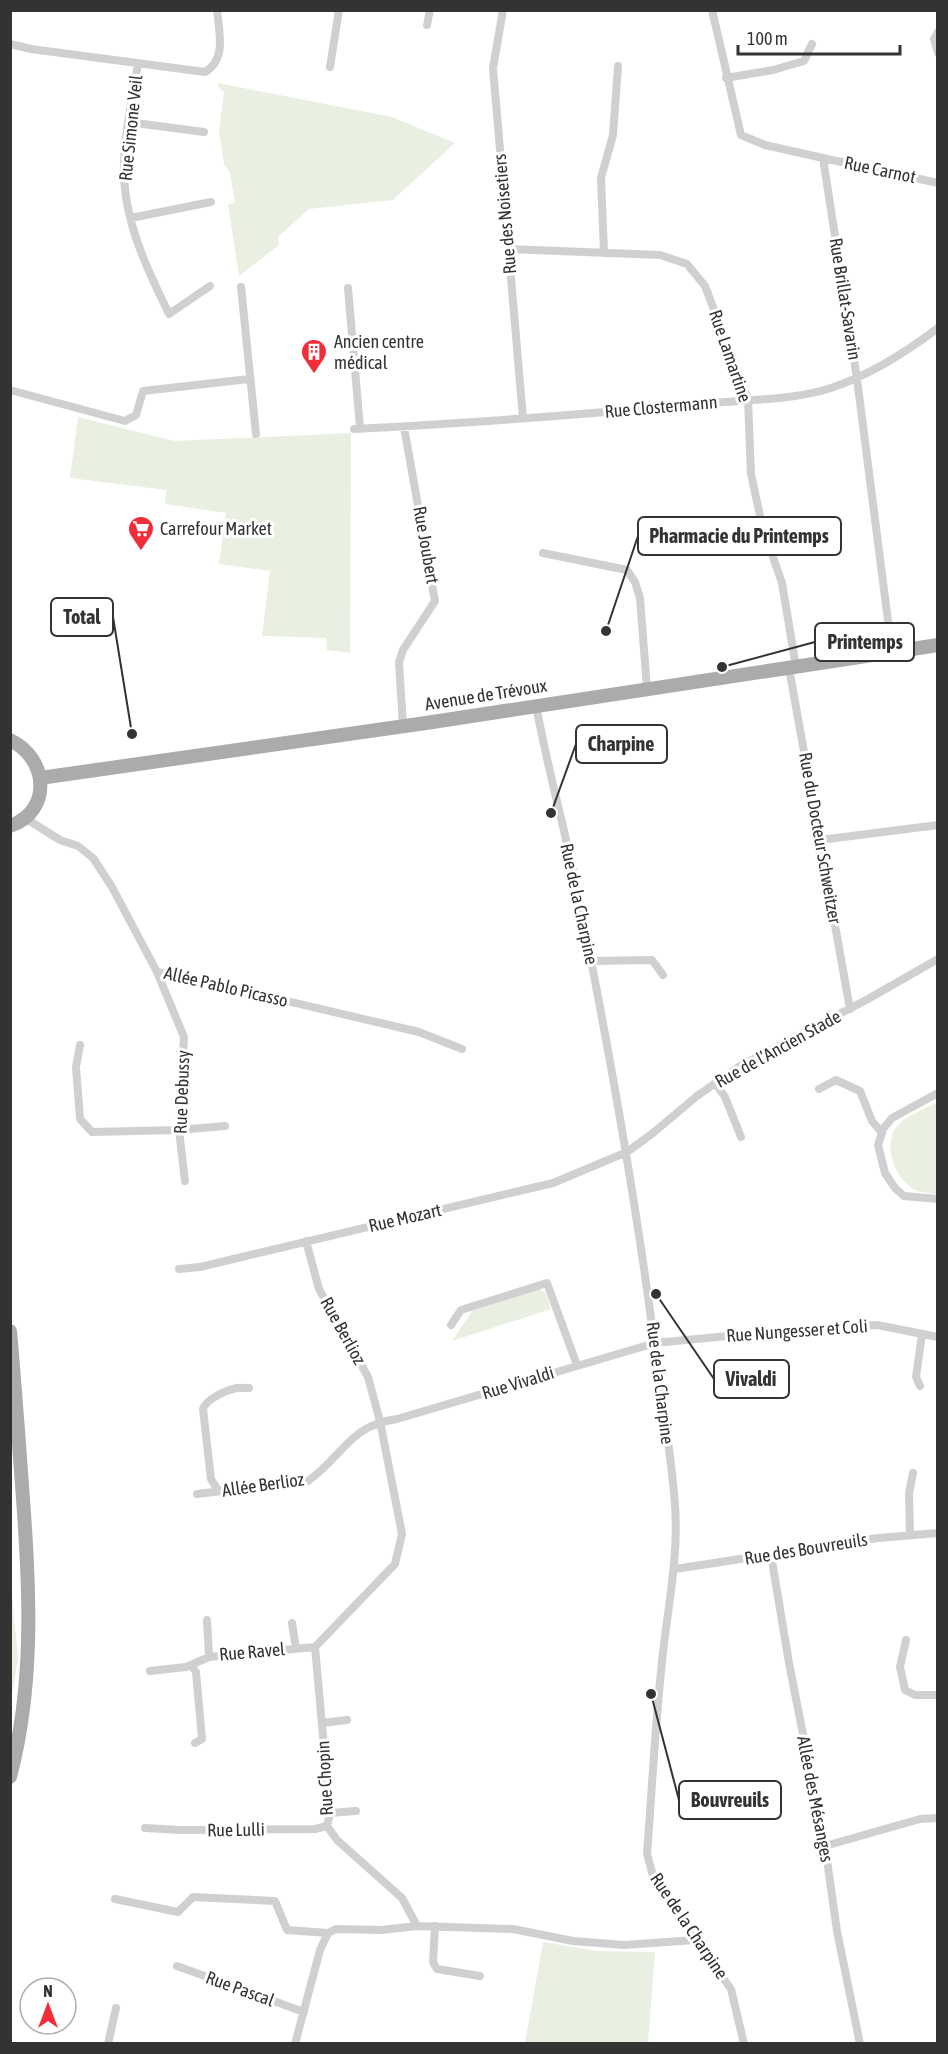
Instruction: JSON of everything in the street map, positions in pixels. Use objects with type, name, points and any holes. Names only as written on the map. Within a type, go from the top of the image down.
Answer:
[{"type":"main road","name":"Avenue de Trévoux","points":[[40,778],[938,645]]},
{"type":"main road","points":[[10,740],[22,746],[31,755],[40,778],[38,800],[25,818],[10,826]]},
{"type":"main road","points":[[10,1331],[28,1578],[28,1672],[18,1748],[10,1777]]},
{"type":"street","points":[[10,44],[20,48],[205,72],[213,67],[220,54],[218,10]]},
{"type":"street","points":[[330,66],[339,10]]},
{"type":"street","points":[[427,25],[430,10]]},
{"type":"street","name":"Rue des Noisetiers","points":[[503,10],[493,68],[523,418]]},
{"type":"street","points":[[712,10],[741,135],[765,145],[823,158]]},
{"type":"street","points":[[938,32],[934,39],[938,53]]},
{"type":"street","points":[[726,78],[774,70],[804,61],[812,44]]},
{"type":"street","points":[[10,52],[20,48]]},
{"type":"street","name":"Rue Simone Veil","points":[[138,64],[128,122],[124,168],[126,196],[131,218],[147,267],[169,315],[210,286]]},
{"type":"street","points":[[604,253],[601,178],[613,135],[618,66]]},
{"type":"street","points":[[128,122],[204,132]]},
{"type":"street","name":"Rue Carnot","points":[[823,158],[938,183]]},
{"type":"street","name":"Rue Brillat-Savarin","points":[[823,158],[857,379],[892,652]]},
{"type":"street","points":[[131,218],[212,202]]},
{"type":"street","name":"Rue Lamartine","points":[[508,249],[660,255],[687,264],[705,286],[748,399],[751,474],[762,525],[782,583],[793,668]]},
{"type":"street","points":[[241,287],[256,434]]},
{"type":"street","name":"Rue Clostermann","points":[[348,288],[357,429],[787,396],[828,389],[857,379],[915,345],[938,328]]},
{"type":"street","points":[[10,390],[125,421],[136,415],[143,391],[249,379]]},
{"type":"street","name":"Rue Joubert","points":[[403,726],[399,662],[403,650],[435,601],[404,427]]},
{"type":"street","points":[[543,553],[627,570],[635,582],[640,598],[646,689]]},
{"type":"street","name":"Rue du Docteur Schweitzer","points":[[793,668],[850,1009]]},
{"type":"street","name":"Rue de la Charpine","points":[[536,705],[591,961],[627,1152],[655,1343],[675,1507],[675,1569],[668,1602],[659,1686],[646,1854],[653,1876],[695,1940],[732,1989],[744,2043]]},
{"type":"street","name":"Allée Pablo Picasso","points":[[25,818],[60,840],[78,846],[93,858],[112,887],[157,972],[419,1032],[445,1040],[462,1049]]},
{"type":"street","points":[[820,840],[938,825]]},
{"type":"street","name":"Rue de l’Ancien Stade","points":[[627,1152],[740,1066],[850,1009],[938,959]]},
{"type":"street","points":[[591,961],[652,960],[663,975]]},
{"type":"street","name":"Rue Debussy","points":[[157,972],[183,1037],[179,1130],[185,1181]]},
{"type":"street","points":[[80,1045],[76,1067],[80,1119],[92,1132],[179,1130],[225,1126]]},
{"type":"street","points":[[819,1089],[836,1080],[860,1091],[872,1121],[882,1133]]},
{"type":"street","points":[[715,1083],[725,1097],[741,1137]]},
{"type":"street","points":[[938,1093],[892,1118],[882,1133],[879,1145],[885,1173],[895,1188],[904,1196],[938,1199]]},
{"type":"street","name":"Rue Mozart","points":[[179,1269],[200,1267],[553,1183],[627,1152]]},
{"type":"street","name":"Rue Berlioz","points":[[306,1241],[319,1289],[368,1377],[380,1421]]},
{"type":"street","points":[[451,1325],[461,1310],[547,1283],[577,1365]]},
{"type":"street","name":"Rue Nungesser et Coli","points":[[655,1343],[790,1330],[877,1325],[938,1337]]},
{"type":"street","points":[[920,1386],[916,1377],[922,1334]]},
{"type":"street","name":"Rue Vivaldi","points":[[380,1421],[397,1419],[655,1343]]},
{"type":"street","points":[[223,1491],[217,1489],[211,1479],[203,1409],[209,1401],[233,1389],[249,1388]]},
{"type":"street","points":[[315,1647],[395,1564],[402,1534],[380,1421]]},
{"type":"street","name":"Allée Berlioz","points":[[196,1494],[308,1481],[318,1474],[362,1429],[380,1421]]},
{"type":"street","points":[[910,1535],[909,1493],[913,1473]]},
{"type":"street","name":"Rue des Bouvreuils","points":[[675,1569],[910,1535],[938,1533]]},
{"type":"street","name":"Allée des Mésanges","points":[[771,1555],[789,1663],[825,1846],[837,1931],[860,2043]]},
{"type":"street","points":[[207,1620],[209,1656]]},
{"type":"street","points":[[292,1623],[296,1648]]},
{"type":"street","points":[[906,1640],[900,1667],[905,1690],[915,1695],[938,1695]]},
{"type":"street","name":"Rue Ravel","points":[[150,1671],[191,1665],[209,1656],[315,1647]]},
{"type":"street","name":"Rue Chopin","points":[[315,1647],[330,1813],[327,1826],[337,1840],[402,1898],[417,1926]]},
{"type":"street","name":"Rue Ravel","points":[[191,1665],[196,1672],[202,1739],[195,1743]]},
{"type":"street","points":[[322,1723],[347,1720]]},
{"type":"street","points":[[330,1813],[356,1811]]},
{"type":"street","points":[[825,1846],[920,1819],[938,1818]]},
{"type":"street","name":"Rue Lulli","points":[[145,1828],[315,1829],[327,1826]]},
{"type":"street","points":[[115,1899],[178,1912],[193,1897],[275,1901],[287,1930],[328,1933],[336,1929],[381,1930],[435,1926],[513,1929],[573,1941],[624,1945],[695,1940]]},
{"type":"street","points":[[435,1926],[433,1962],[437,1969],[480,1976]]},
{"type":"street","points":[[295,2043],[320,1950],[328,1933]]},
{"type":"street","name":"Rue Pascal","points":[[177,1966],[304,2012]]},
{"type":"street","points":[[108,2043],[116,2008]]},
{"type":"green space","points":[[218,83],[392,117],[455,143],[393,200],[309,209],[278,237],[279,245],[239,276],[228,204],[235,203],[230,173],[224,164],[219,130],[224,93]]},
{"type":"green space","points":[[78,417],[175,441],[351,433],[350,653],[327,650],[326,638],[262,636],[270,571],[219,564],[226,513],[165,504],[166,490],[70,478]]},
{"type":"green space","points":[[937,1102],[937,1194],[917,1191],[908,1185],[896,1169],[891,1142],[893,1133],[901,1122]]},
{"type":"green space","points":[[536,1290],[546,1293],[551,1309],[452,1341],[472,1311]]},
{"type":"green space","points":[[10,1574],[18,1658],[11,1702],[10,1702]]},
{"type":"green space","points":[[543,1942],[598,1951],[655,1952],[648,2043],[525,2043]]},
{"type":"place","name":"Ancien centre médical","points":[[314,375]]},
{"type":"place","name":"Carrefour Market","points":[[141,552]]},
{"type":"place","name":"Pharmacie du Printemps","points":[[606,631]]},
{"type":"place","name":"Printemps","points":[[722,667]]},
{"type":"place","name":"Total","points":[[132,734]]},
{"type":"place","name":"Charpine","points":[[551,813]]},
{"type":"place","name":"Vivaldi","points":[[656,1294]]},
{"type":"place","name":"Bouvreuils","points":[[651,1694]]}]
